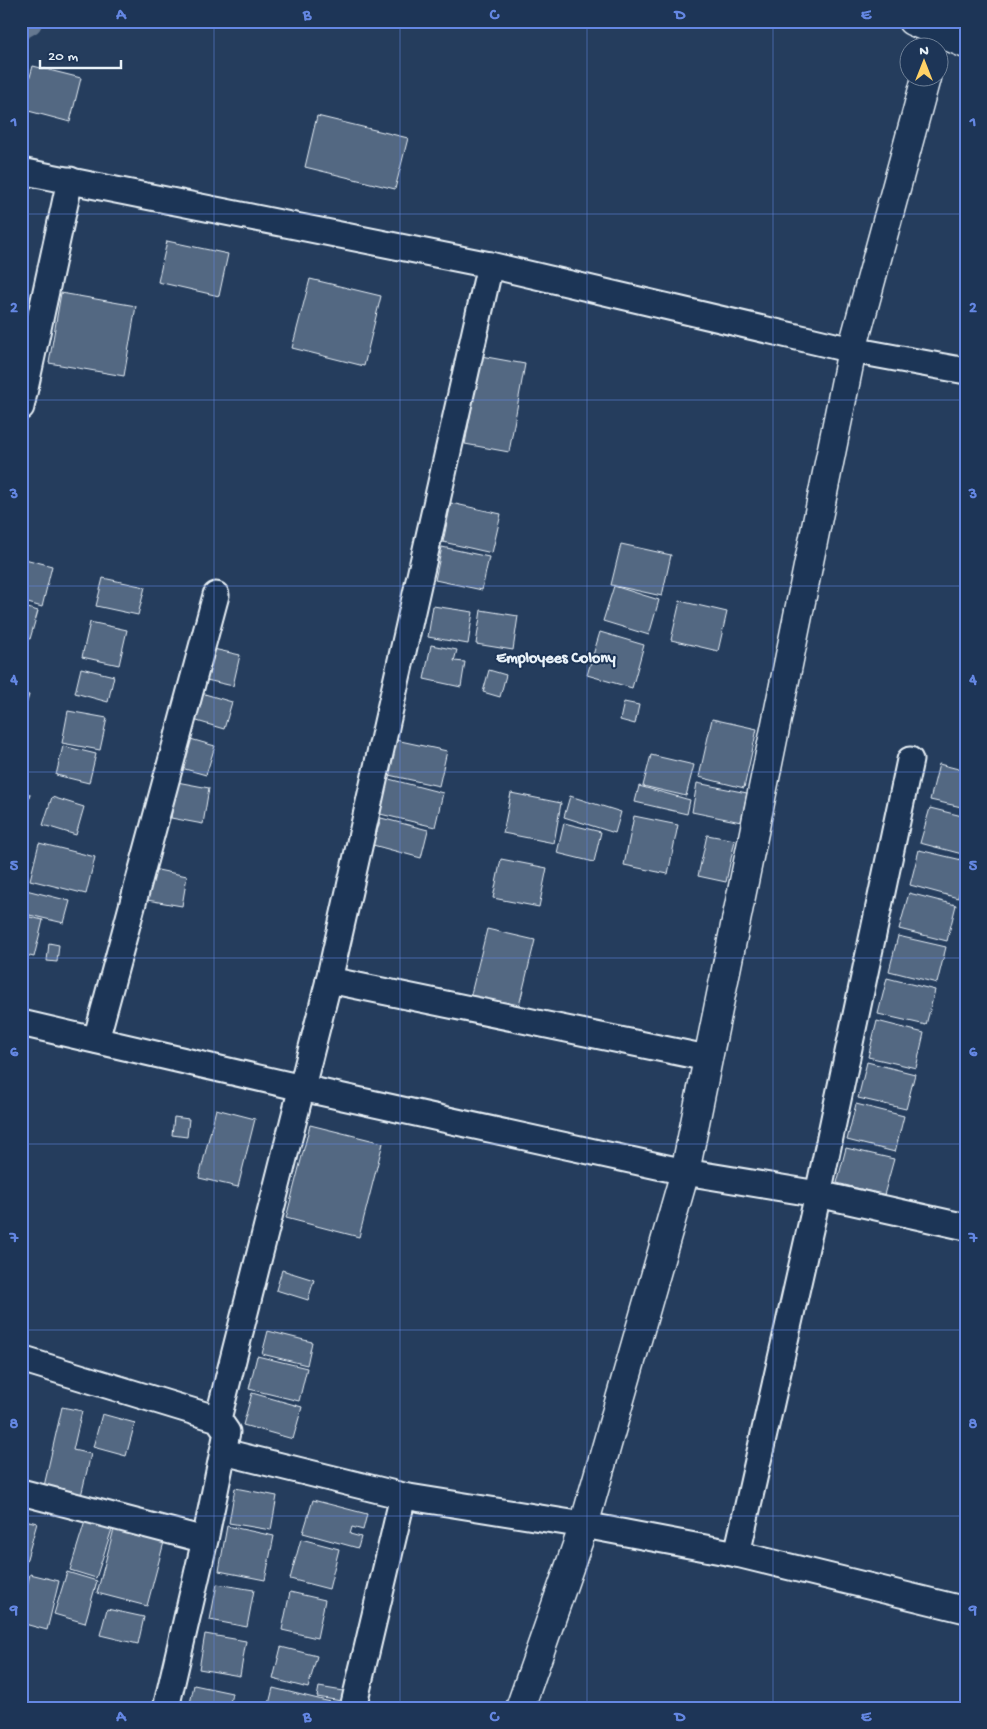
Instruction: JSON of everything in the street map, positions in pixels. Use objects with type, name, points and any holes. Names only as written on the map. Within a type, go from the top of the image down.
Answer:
[{"type":"main road","points":[[912,21],[934,38]]},
{"type":"main road","points":[[950,42],[966,44]]},
{"type":"main road","points":[[520,1708],[584,1525],[685,1172],[852,350],[923,88]]},
{"type":"street","points":[[21,171],[490,265],[852,350],[966,371]]},
{"type":"street","points":[[21,407],[70,180]]},
{"type":"street","points":[[218,1419],[329,980],[490,265]]},
{"type":"street","points":[[96,1040],[216,595]]},
{"type":"street","points":[[737,1554],[818,1194],[910,760]]},
{"type":"street","points":[[329,980],[707,1058]]},
{"type":"street","points":[[21,1023],[302,1088],[685,1172],[818,1194],[966,1227]]},
{"type":"street","points":[[21,1359],[218,1419],[227,1432],[205,1540],[166,1708]]},
{"type":"street","points":[[224,1452],[403,1496],[584,1525],[737,1554],[966,1610]]},
{"type":"street","points":[[21,1492],[205,1540]]},
{"type":"street","points":[[352,1708],[403,1496]]},
{"type":"building","points":[[33,66],[81,78],[70,122],[21,109]]},
{"type":"building","points":[[317,116],[408,138],[395,189],[305,167]]},
{"type":"building","points":[[167,241],[228,254],[219,296],[158,282]]},
{"type":"building","points":[[310,279],[381,296],[364,366],[292,348]]},
{"type":"building","points":[[61,293],[136,306],[124,376],[49,363]]},
{"type":"building","points":[[481,356],[525,364],[509,452],[465,444]]},
{"type":"building","points":[[451,503],[501,514],[492,553],[443,542]]},
{"type":"building","points":[[621,544],[671,555],[662,596],[611,585]]},
{"type":"building","points":[[442,547],[489,557],[482,590],[435,580]]},
{"type":"building","points":[[21,558],[52,566],[42,607],[21,601]]},
{"type":"building","points":[[103,578],[145,587],[138,615],[96,606]]},
{"type":"building","points":[[614,586],[659,600],[649,635],[603,621]]},
{"type":"building","points":[[680,601],[727,612],[718,651],[671,640]]},
{"type":"building","points":[[21,606],[38,611],[30,639],[21,637]]},
{"type":"building","points":[[433,606],[473,612],[468,644],[428,637]]},
{"type":"building","points":[[481,610],[518,616],[513,650],[476,644]]},
{"type":"building","points":[[90,622],[127,630],[119,665],[82,657]]},
{"type":"building","points":[[600,632],[644,645],[632,688],[587,675]]},
{"type":"building","points":[[431,645],[457,650],[454,661],[465,662],[461,687],[424,679]]},
{"type":"building","points":[[209,648],[240,655],[233,686],[202,679]]},
{"type":"building","points":[[81,668],[114,676],[108,702],[75,693]]},
{"type":"building","points":[[489,670],[506,675],[500,697],[483,692]]},
{"type":"building","points":[[198,692],[232,702],[224,729],[190,719]]},
{"type":"building","points":[[21,693],[29,695],[21,722]]},
{"type":"building","points":[[624,702],[639,705],[635,724],[620,720]]},
{"type":"building","points":[[68,711],[107,718],[100,750],[62,743]]},
{"type":"building","points":[[712,719],[757,729],[744,788],[699,777]]},
{"type":"building","points":[[187,738],[215,746],[206,775],[178,767]]},
{"type":"building","points":[[391,739],[447,751],[439,786],[384,774]]},
{"type":"building","points":[[63,746],[96,754],[89,783],[56,775]]},
{"type":"building","points":[[651,755],[694,765],[686,796],[643,786]]},
{"type":"building","points":[[939,764],[966,771],[966,808],[930,800]]},
{"type":"building","points":[[385,778],[443,793],[435,827],[376,813]]},
{"type":"building","points":[[177,782],[209,788],[203,824],[171,818]]},
{"type":"building","points":[[697,783],[747,793],[741,822],[692,812]]},
{"type":"building","points":[[639,786],[690,800],[687,814],[635,802]]},
{"type":"building","points":[[21,792],[30,794],[22,824],[21,824]]},
{"type":"building","points":[[511,793],[561,803],[554,843],[503,833]]},
{"type":"building","points":[[570,796],[621,812],[615,833],[564,817]]},
{"type":"building","points":[[52,797],[84,807],[76,835],[43,825]]},
{"type":"building","points":[[930,808],[966,817],[966,855],[920,843]]},
{"type":"building","points":[[634,816],[678,825],[668,874],[624,865]]},
{"type":"building","points":[[381,818],[428,830],[421,858],[373,845]]},
{"type":"building","points":[[564,823],[601,832],[594,862],[557,853]]},
{"type":"building","points":[[707,835],[735,840],[726,882],[698,876]]},
{"type":"building","points":[[39,843],[95,857],[86,894],[30,880]]},
{"type":"building","points":[[919,850],[966,861],[958,898],[910,885]]},
{"type":"building","points":[[501,859],[547,868],[539,907],[493,898]]},
{"type":"building","points":[[153,869],[187,876],[182,906],[147,900]]},
{"type":"building","points":[[26,890],[70,901],[64,923],[21,913]]},
{"type":"building","points":[[909,893],[956,905],[947,941],[899,929]]},
{"type":"building","points":[[21,915],[43,920],[34,957],[21,954]]},
{"type":"building","points":[[487,929],[535,940],[518,1010],[470,998]]},
{"type":"building","points":[[898,936],[946,947],[937,983],[889,971]]},
{"type":"building","points":[[49,943],[59,945],[57,962],[47,961]]},
{"type":"building","points":[[887,978],[935,990],[926,1025],[878,1014]]},
{"type":"building","points":[[877,1021],[924,1033],[916,1068],[868,1057]]},
{"type":"building","points":[[867,1062],[915,1074],[906,1109],[858,1098]]},
{"type":"building","points":[[856,1104],[904,1116],[895,1152],[847,1140]]},
{"type":"building","points":[[216,1109],[255,1119],[238,1187],[199,1178]]},
{"type":"building","points":[[174,1117],[189,1119],[187,1137],[172,1135]]},
{"type":"building","points":[[310,1125],[383,1143],[359,1237],[286,1218]]},
{"type":"building","points":[[846,1148],[894,1159],[884,1195],[837,1183]]},
{"type":"building","points":[[282,1270],[314,1280],[308,1300],[276,1290]]},
{"type":"building","points":[[268,1331],[312,1342],[307,1365],[262,1354]]},
{"type":"building","points":[[257,1356],[307,1368],[299,1401],[249,1389]]},
{"type":"building","points":[[252,1393],[302,1407],[293,1439],[243,1425]]},
{"type":"building","points":[[62,1407],[82,1411],[73,1450],[91,1454],[79,1504],[42,1495]]},
{"type":"building","points":[[102,1414],[135,1423],[126,1456],[93,1447]]},
{"type":"building","points":[[235,1488],[277,1496],[271,1530],[229,1523]]},
{"type":"building","points":[[313,1500],[367,1514],[363,1530],[352,1527],[350,1534],[361,1537],[358,1548],[303,1533]]},
{"type":"building","points":[[86,1518],[113,1526],[96,1578],[70,1570]]},
{"type":"building","points":[[21,1519],[37,1523],[24,1569],[21,1568]]},
{"type":"building","points":[[227,1526],[274,1536],[265,1580],[219,1571]]},
{"type":"building","points":[[114,1529],[164,1542],[147,1606],[97,1593]]},
{"type":"building","points":[[301,1539],[339,1549],[329,1589],[290,1579]]},
{"type":"building","points":[[67,1572],[97,1581],[85,1623],[54,1614]]},
{"type":"building","points":[[30,1574],[59,1581],[47,1630],[21,1623],[21,1610]]},
{"type":"building","points":[[217,1584],[254,1590],[247,1627],[210,1620]]},
{"type":"building","points":[[290,1592],[325,1600],[317,1638],[282,1630]]},
{"type":"building","points":[[107,1609],[144,1617],[138,1644],[100,1635]]},
{"type":"building","points":[[205,1634],[246,1641],[240,1676],[199,1669]]},
{"type":"building","points":[[281,1647],[317,1656],[308,1688],[273,1679]]},
{"type":"building","points":[[194,1685],[232,1693],[229,1708],[189,1708]]},
{"type":"building","points":[[319,1687],[343,1691],[341,1701],[317,1697]]},
{"type":"building","points":[[273,1688],[343,1705],[342,1708],[268,1708]]},
{"type":"waterway","points":[[21,25],[28,21]]},
{"type":"district","name":"Employees Colony","points":[[556,656]]}]
